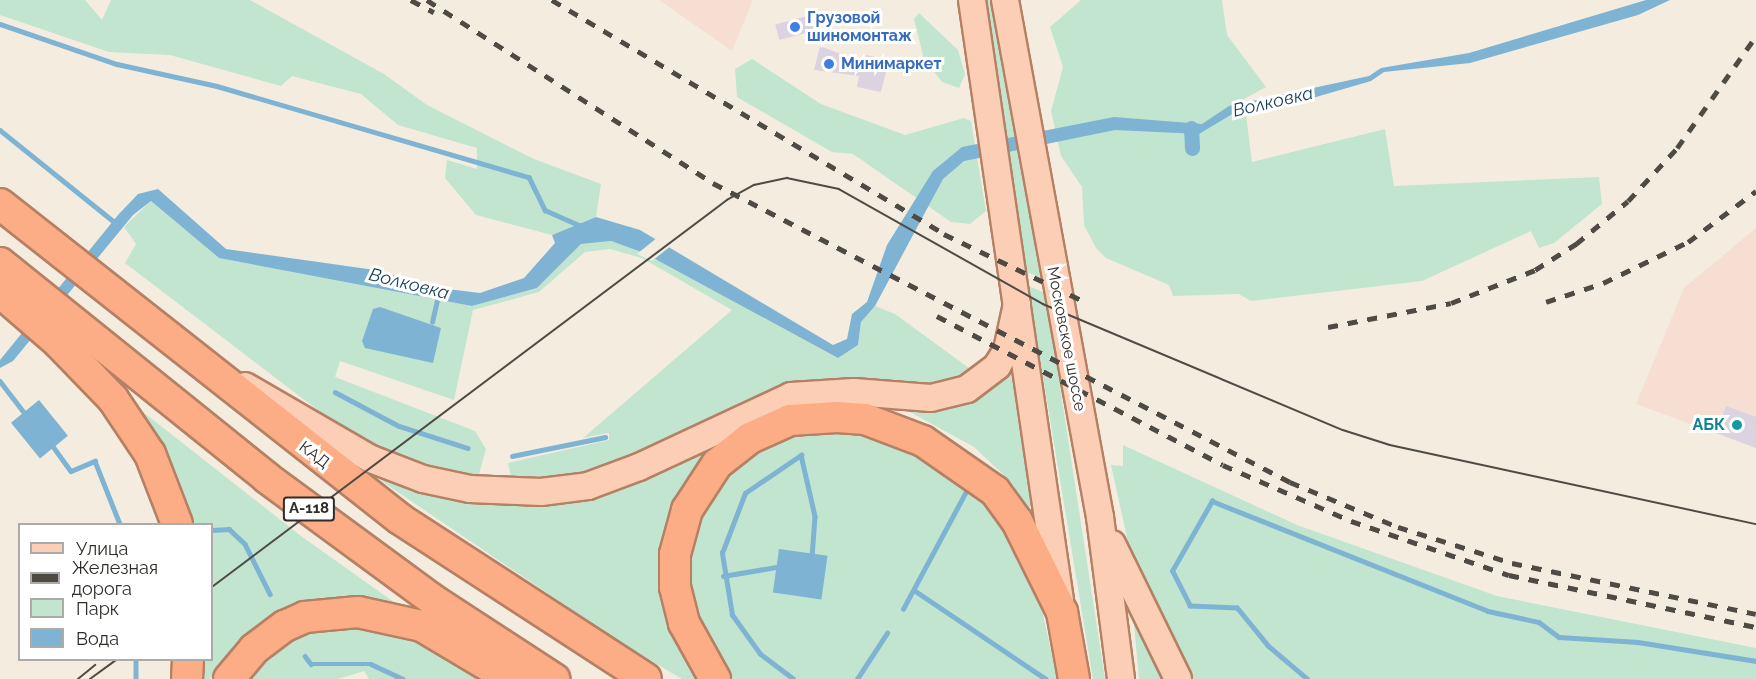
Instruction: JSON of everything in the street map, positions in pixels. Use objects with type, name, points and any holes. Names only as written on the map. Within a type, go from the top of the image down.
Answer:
[{"type":"highway","name":"КАД","points":[[0,204],[400,519],[646,679]]},
{"type":"highway","points":[[8,284],[67,333],[131,424],[166,488],[176,523]]},
{"type":"highway","name":"А-118","points":[[67,333],[306,507],[554,679]]},
{"type":"highway","points":[[715,679],[684,623],[675,587],[680,530],[717,465],[750,438],[790,420],[865,419],[922,441],[963,465],[995,491],[1017,520],[1062,612],[1074,679]]},
{"type":"highway","points":[[229,679],[254,649],[285,626],[305,617],[358,612],[422,626],[511,679]]},
{"type":"highway","points":[[187,679],[188,661]]},
{"type":"main road","points":[[972,0],[1062,612]]},
{"type":"main road","name":"Московское шоссе","points":[[1005,0],[1034,177],[1100,516],[1121,679]]},
{"type":"main road","points":[[196,360],[371,459],[423,479],[470,489],[541,492],[588,486],[639,467],[757,407],[791,396],[854,392],[931,398],[967,389],[997,366],[1007,350],[1017,304]]},
{"type":"main road","points":[[1100,516],[1153,637],[1178,679]]},
{"type":"shaded area","points":[[659,0],[753,0],[732,51]]},
{"type":"shaded area","points":[[1756,228],[1756,448],[1636,404],[1684,288]]},
{"type":"green space","points":[[0,0],[85,0],[102,20],[111,0],[250,0],[384,74],[427,105],[534,159],[601,184],[596,217],[552,235],[476,215],[445,178],[447,160],[477,169],[477,148],[398,125],[361,94],[292,76],[281,86],[170,55],[109,52],[0,15]]},
{"type":"green space","points":[[984,0],[992,0],[1040,277],[1026,272]]},
{"type":"green space","points":[[1081,0],[1222,0],[1227,35],[1266,87],[1244,99],[1252,162],[1385,129],[1394,186],[1599,177],[1602,204],[1554,243],[1539,248],[1531,231],[1422,281],[1251,301],[1239,294],[1173,296],[1169,285],[1106,258],[1096,248],[1084,225],[1082,187],[1061,156],[1051,111],[1063,67],[1050,27]]},
{"type":"green space","points":[[919,13],[958,50],[965,74],[959,88],[942,82],[924,59],[914,19]]},
{"type":"green space","points":[[752,59],[821,104],[905,135],[964,118],[971,121],[986,211],[970,224],[951,222],[853,154],[832,152],[737,97],[735,69]]},
{"type":"green space","points":[[151,201],[219,258],[472,306],[537,288],[581,244],[611,241],[644,253],[838,358],[858,345],[861,322],[875,306],[895,314],[969,368],[980,368],[941,386],[822,381],[584,474],[512,480],[508,463],[609,440],[609,433],[583,438],[732,310],[642,258],[610,249],[585,252],[539,292],[473,310],[454,400],[340,361],[335,377],[475,431],[486,449],[478,478],[423,467],[357,440],[125,263],[136,244],[124,227]]},
{"type":"green space","points":[[1028,286],[1043,292],[1052,335],[1105,679],[1093,679]]},
{"type":"green space","points":[[1012,371],[1031,506],[1028,508],[1010,481],[974,447],[899,406],[970,401]]},
{"type":"green space","points":[[124,397],[301,536],[398,605],[289,609],[234,645],[210,679],[194,679],[195,661],[213,661],[213,523],[181,523]]},
{"type":"green space","points":[[740,425],[676,522],[706,679],[682,679],[618,641],[380,480],[518,501]]},
{"type":"green space","points":[[784,429],[881,431],[978,485],[1036,582],[1057,679],[731,679],[690,609],[686,549],[709,488]]},
{"type":"green space","points":[[1123,445],[1297,525],[1497,596],[1756,648],[1756,679],[1191,679],[1172,653],[1134,569],[1111,465],[1123,466]]},
{"type":"green space","points":[[1133,614],[1156,665],[1167,679],[1139,679]]},
{"type":"green space","points":[[376,619],[498,679],[369,679],[364,671],[338,679],[242,679],[288,633]]},
{"type":"water","name":"Волковка","points":[[1646,0],[1670,0],[1638,15],[1470,63],[1384,72],[1371,81],[1299,102],[1234,113],[1199,134],[1115,130],[964,161],[943,179],[875,306],[861,322],[858,345],[838,358],[644,253],[611,241],[581,244],[537,288],[472,306],[219,258],[151,201],[133,215],[13,361],[0,368],[0,360],[118,215],[138,194],[158,189],[226,249],[382,271],[423,286],[480,293],[524,278],[555,243],[552,235],[596,217],[640,230],[833,345],[847,339],[852,314],[867,302],[887,245],[933,171],[962,147],[1114,117],[1202,124],[1229,106],[1369,76],[1381,68],[1469,53]]},
{"type":"water","points":[[380,307],[441,328],[433,363],[365,348],[362,341],[373,309]]},
{"type":"water","points":[[39,400],[68,436],[40,458],[11,423]]},
{"type":"water","points":[[779,549],[828,556],[821,599],[773,593]]},
{"type":"pier","points":[[658,237],[672,245],[652,261],[637,254]]},
{"type":"building","name":"Грузовой шиномонтаж","points":[[811,15],[815,30],[779,40],[775,25]]},
{"type":"building","points":[[820,46],[864,63],[866,55],[889,60],[881,92],[857,87],[859,76],[814,70]]},
{"type":"building","name":"АБК","points":[[1726,406],[1756,417],[1756,448],[1716,433]]},
{"type":"waterway","points":[[0,24],[117,64],[217,86],[529,177],[545,210],[581,226]]},
{"type":"waterway","points":[[1191,128],[1192,148]]},
{"type":"waterway","points":[[0,130],[117,224]]},
{"type":"waterway","name":"Волковка","points":[[432,322],[438,295]]},
{"type":"waterway","points":[[0,381],[27,416]]},
{"type":"waterway","points":[[335,392],[399,426],[468,448]]},
{"type":"waterway","points":[[512,456],[605,437]]},
{"type":"waterway","points":[[52,445],[71,471],[95,461],[120,523]]},
{"type":"waterway","points":[[793,679],[760,654],[732,615],[722,553],[745,493],[801,455],[815,516],[812,558]]},
{"type":"waterway","points":[[903,609],[968,488]]},
{"type":"waterway","points":[[1307,679],[1268,646],[1237,608],[1190,606],[1172,571],[1212,501],[1488,611],[1539,622],[1559,637],[1638,642],[1756,661]]},
{"type":"waterway","points":[[213,530],[229,529],[245,544],[270,594]]},
{"type":"waterway","points":[[723,576],[782,566]]},
{"type":"waterway","points":[[914,590],[1046,679]]},
{"type":"waterway","points":[[857,679],[887,633]]},
{"type":"waterway","points":[[305,656],[311,664],[371,664],[403,679]]},
{"type":"waterway","points":[[136,661],[136,679]]},
{"type":"tram line","points":[[213,586],[727,200],[754,185],[787,178],[839,189],[1043,304],[1343,430],[1390,445],[1756,524]]},
{"type":"tram line","points":[[90,679],[115,661]]},
{"type":"tram line","points":[[78,679],[95,665]]},
{"type":"railway","points":[[411,0],[434,12]]},
{"type":"railway","points":[[427,0],[713,183],[1290,482],[1398,527],[1512,563],[1756,614]]},
{"type":"railway","points":[[552,0],[944,234],[1083,301]]},
{"type":"railway","points":[[1328,327],[1451,303],[1535,270],[1576,244],[1628,201],[1677,148],[1756,36]]},
{"type":"railway","points":[[1546,302],[1603,283],[1688,242],[1756,191]]},
{"type":"railway","points":[[937,316],[1223,465],[1351,521],[1509,575],[1756,627]]},
{"type":"place","name":"Грузовой шиномонтаж","points":[[795,27]]},
{"type":"place","name":"Минимаркет","points":[[829,64]]},
{"type":"place","name":"АБК","points":[[1737,425]]}]
